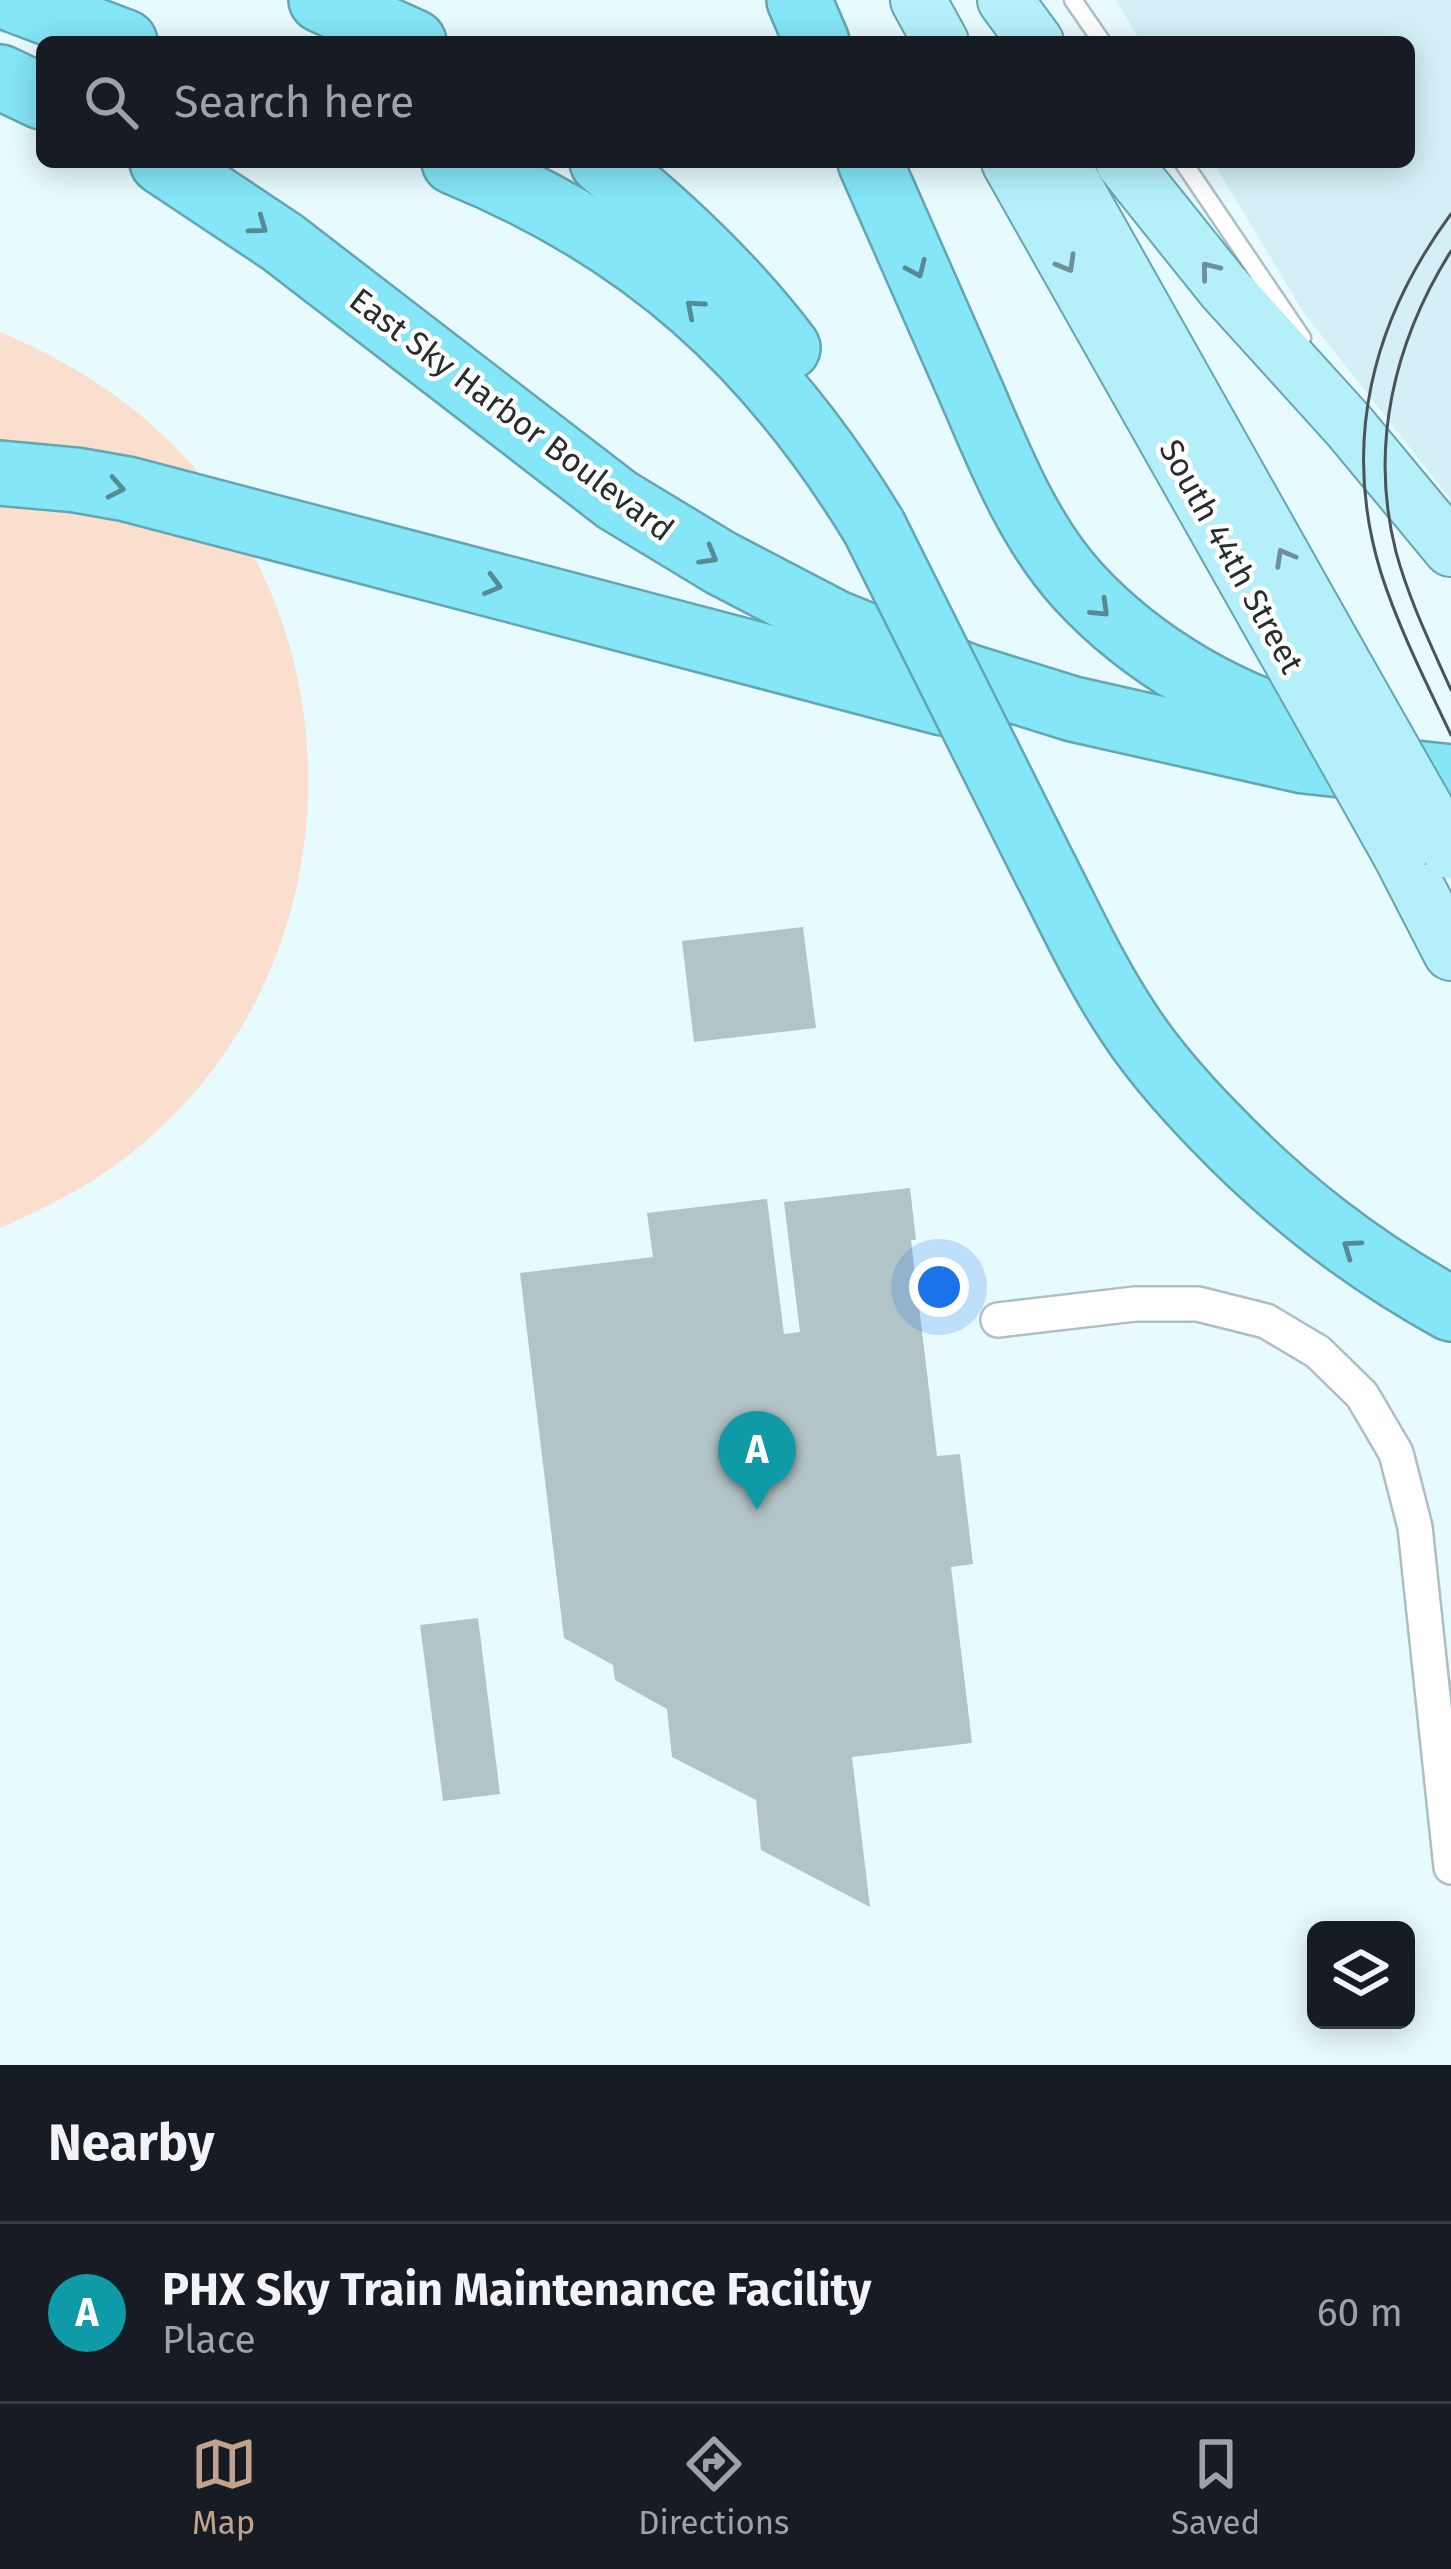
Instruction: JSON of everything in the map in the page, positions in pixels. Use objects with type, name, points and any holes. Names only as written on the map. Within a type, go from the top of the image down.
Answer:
[{"type":"highway","points":[[14,0],[109,36]]},
{"type":"highway","points":[[320,0],[401,36]]},
{"type":"highway","points":[[799,0],[814,36]]},
{"type":"highway","points":[[0,77],[36,94]]},
{"type":"highway","name":"East Sky Harbor Boulevard","points":[[171,168],[282,242],[617,500],[780,595],[889,646],[1016,693],[1304,761],[1451,778]]},
{"type":"highway","points":[[467,168],[532,197],[655,274],[724,334],[788,402],[892,534]]},
{"type":"highway","points":[[609,168],[717,266],[780,337],[841,419],[892,534],[1059,865],[1089,956],[1132,1030],[1192,1104],[1249,1162],[1340,1240],[1451,1309]]},
{"type":"highway","points":[[873,168],[1016,494],[1075,583],[1111,620],[1190,676],[1229,696],[1317,730],[1451,763]]},
{"type":"highway","points":[[0,473],[127,489],[1114,748],[1304,761]]},
{"type":"main road","points":[[918,0],[938,36]]},
{"type":"main road","points":[[969,0],[990,36]]},
{"type":"main road","points":[[1005,0],[1032,36]]},
{"type":"main road","name":"South 44th Street","points":[[1013,168],[1434,853],[1451,953]]},
{"type":"main road","name":"South 44th Street","points":[[1064,168],[1317,662]]},
{"type":"main road","points":[[1128,168],[1223,287],[1451,549]]},
{"type":"street","points":[[998,1320],[1135,1304],[1198,1304],[1266,1322],[1318,1352],[1362,1395],[1396,1453],[1415,1527],[1451,1867]]},
{"type":"lane","points":[[1073,0],[1098,36]]},
{"type":"lane","points":[[1187,168],[1314,356]]},
{"type":"lane","points":[[1327,376],[1406,493]]},
{"type":"shaded area","points":[[1116,0],[1451,0],[1451,500],[1304,313],[1217,168],[1415,168],[1415,36],[1137,36]]},
{"type":"shaded area","points":[[0,332],[66,364],[126,404],[181,452],[226,509],[269,588],[296,671],[308,757],[304,844],[286,928],[252,1008],[204,1081],[141,1145],[74,1192],[0,1228]]},
{"type":"building","points":[[803,927],[816,1028],[694,1042],[682,941]]},
{"type":"building","points":[[910,1188],[916,1240],[911,1240],[937,1456],[960,1454],[973,1564],[951,1567],[972,1743],[852,1757],[870,1907],[761,1850],[756,1800],[672,1757],[667,1709],[615,1680],[613,1665],[564,1638],[520,1273],[653,1257],[647,1213],[767,1199],[784,1334],[800,1332],[784,1202]]},
{"type":"building","points":[[478,1618],[500,1794],[443,1801],[420,1625]]},
{"type":"tram line","points":[[1451,214],[1401,297],[1384,340],[1371,385],[1364,477],[1381,573],[1451,735]]},
{"type":"tram line","points":[[1451,251],[1401,358],[1392,396],[1385,473],[1401,570],[1451,690]]},
{"type":"place","name":"PHX Sky Train Maintenance Facility","points":[[757,1510]]}]
